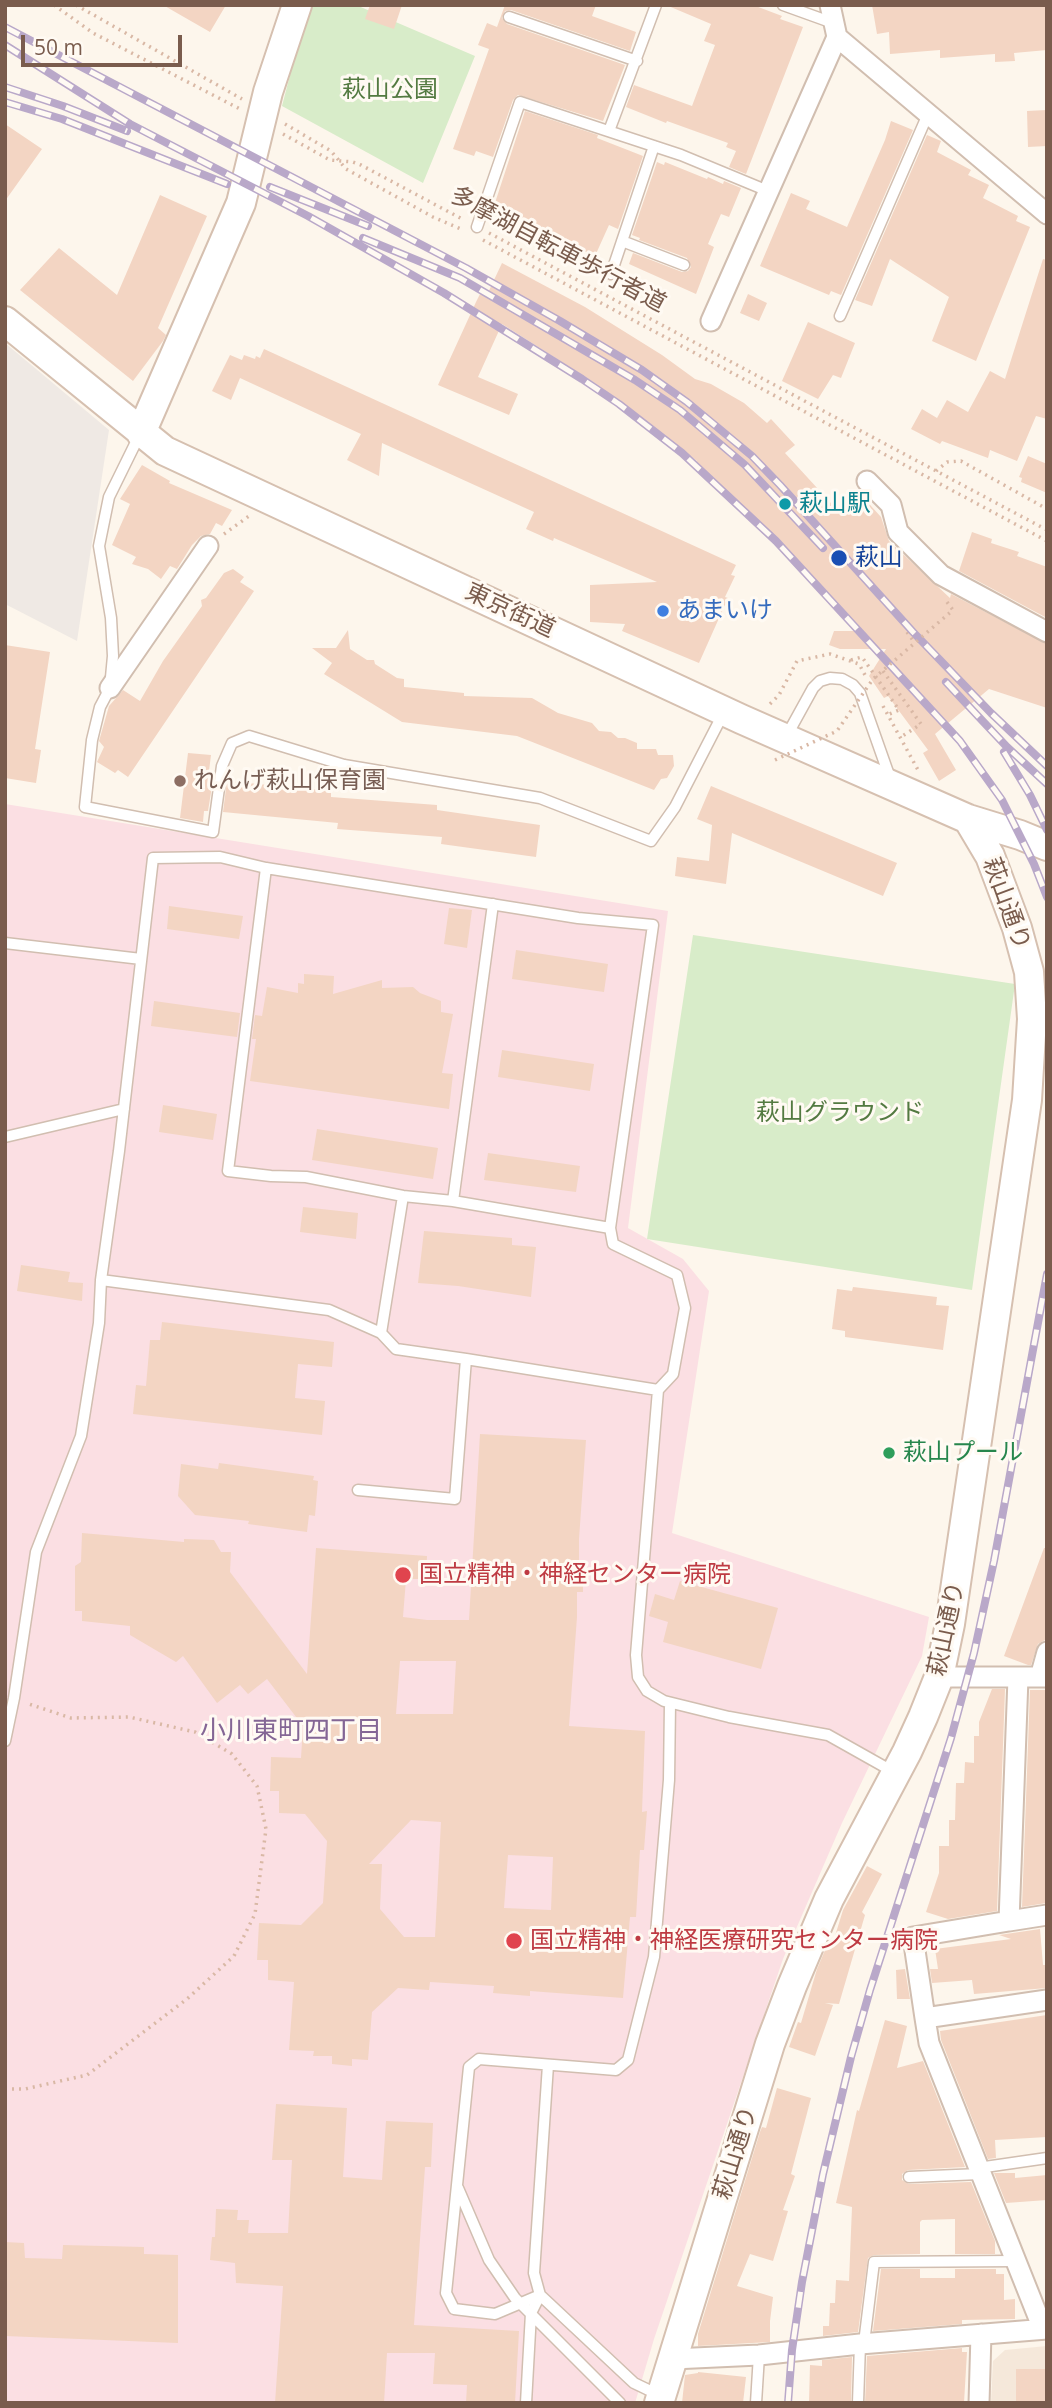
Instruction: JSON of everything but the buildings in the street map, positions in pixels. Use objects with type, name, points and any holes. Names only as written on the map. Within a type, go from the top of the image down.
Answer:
[{"type":"street","points":[[141,433],[241,203],[268,92],[297,5]]},
{"type":"street","points":[[710,321],[768,191],[833,22],[928,113],[1047,214]]},
{"type":"street","name":"東京街道","points":[[5,321],[165,451],[725,711],[781,752],[892,785],[968,819],[1047,846]]},
{"type":"street","points":[[867,481],[891,505],[898,532],[941,575],[1047,632]]},
{"type":"street","points":[[110,688],[208,546]]},
{"type":"street","name":"萩山通り","points":[[660,2400],[770,2044],[792,1986],[829,1899],[896,1773],[939,1677],[962,1553],[1031,1061],[1029,972],[1017,928],[990,856],[968,819]]},
{"type":"street","points":[[939,1677],[1043,1677],[1047,1652]]},
{"type":"street","points":[[1009,1921],[1018,1678]]},
{"type":"street","points":[[673,2359],[759,2355],[862,2343],[1045,2329],[1015,2261],[929,2043],[913,1937],[1047,1915]]},
{"type":"street","points":[[925,2018],[1047,2000]]},
{"type":"street","points":[[979,2403],[981,2334]]},
{"type":"lane","points":[[609,131],[656,5]]},
{"type":"lane","points":[[783,5],[833,22]]},
{"type":"lane","points":[[509,17],[637,61]]},
{"type":"lane","points":[[476,231],[520,102],[654,146],[768,191]]},
{"type":"lane","points":[[840,316],[928,113]]},
{"type":"lane","points":[[611,274],[654,146]]},
{"type":"lane","points":[[622,241],[684,265]]},
{"type":"lane","points":[[141,433],[109,497],[99,546],[111,618],[113,656],[110,688],[100,707],[92,740],[85,807],[213,832],[222,766],[232,743],[249,736],[344,765],[540,798],[651,841],[675,807],[725,711]]},
{"type":"lane","points":[[781,752],[813,688],[820,681],[842,679],[860,693],[892,785]]},
{"type":"lane","points":[[5,1741],[10,1696],[36,1552],[81,1436],[99,1323],[101,1280],[153,858],[220,856],[266,868],[578,918],[653,925],[610,1228],[613,1244],[677,1275],[685,1308],[673,1374],[658,1390],[636,1655],[638,1677],[647,1691],[670,1703],[828,1735],[896,1773]]},
{"type":"lane","points":[[266,868],[228,1171],[306,1177],[403,1196],[453,1201],[610,1228]]},
{"type":"lane","points":[[453,1201],[493,904]]},
{"type":"lane","points":[[5,943],[141,959]]},
{"type":"lane","points":[[5,1137],[124,1108]]},
{"type":"lane","points":[[382,1333],[403,1196]]},
{"type":"lane","points":[[101,1280],[329,1310],[382,1333],[396,1349],[658,1390]]},
{"type":"lane","points":[[358,1490],[455,1499],[466,1359]]},
{"type":"lane","points":[[540,2295],[495,2314],[454,2309],[446,2293],[468,2067],[479,2059],[616,2070],[628,2060],[654,1957],[669,1780],[670,1703]]},
{"type":"lane","points":[[548,2065],[534,2273],[540,2295],[634,2383],[660,2400]]},
{"type":"lane","points":[[909,2177],[979,2171],[1047,2158]]},
{"type":"lane","points":[[456,2184],[489,2260],[521,2303],[620,2403]]},
{"type":"lane","points":[[858,2403],[862,2343],[874,2262],[1015,2261]]},
{"type":"lane","points":[[526,2403],[531,2313],[540,2295]]},
{"type":"lane","points":[[756,2403],[759,2355]]},
{"type":"path","name":"多摩湖自転車歩行者道","points":[[54,5],[93,33],[263,116],[320,155],[361,165],[476,231],[1047,530]]},
{"type":"path","points":[[76,5],[263,116],[331,151],[346,169],[464,231]]},
{"type":"path","points":[[476,231],[1047,541]]},
{"type":"path","points":[[936,471],[947,462],[961,461],[1047,509]]},
{"type":"path","points":[[208,546],[271,499]]},
{"type":"path","points":[[781,752],[837,731],[877,676],[953,610]]},
{"type":"path","points":[[907,632],[915,643]]},
{"type":"path","points":[[849,660],[862,657],[877,676],[899,709],[887,715]]},
{"type":"path","points":[[883,671],[921,724],[900,737]]},
{"type":"path","points":[[5,2089],[25,2089],[88,2075],[187,1999],[234,1956],[255,1914],[266,1829],[257,1786],[232,1754],[195,1732],[129,1717],[71,1718],[10,1696]]},
{"type":"shaded area","points":[[5,343],[109,430],[77,641],[5,604]]},
{"type":"shaded area","name":"国立精神・神経センター病院","points":[[5,804],[668,911],[628,1228],[683,1259],[709,1291],[672,1533],[929,1617],[922,1656],[842,1823],[783,1959],[654,2339],[635,2403],[5,2403]]},
{"type":"shaded area","points":[[1047,2346],[1047,2403],[991,2403],[993,2361],[1005,2350]]},
{"type":"green space","name":"萩山公園","points":[[312,5],[356,5],[475,56],[423,183],[282,106]]},
{"type":"green space","name":"萩山グラウンド","points":[[693,935],[1015,984],[972,1290],[647,1239]]},
{"type":"railway","points":[[5,27],[466,268],[642,370],[687,402],[752,456],[913,632],[991,713],[1047,766]]},
{"type":"railway","points":[[5,45],[130,124],[308,216],[444,293],[582,379],[682,453],[776,541],[960,741],[1002,800],[1047,897]]},
{"type":"railway","points":[[5,87],[127,131]]},
{"type":"railway","points":[[5,102],[62,119],[227,184]]},
{"type":"railway","points":[[270,187],[368,226]]},
{"type":"railway","points":[[363,238],[460,278],[635,380],[680,410],[745,465],[823,548]]},
{"type":"railway","points":[[946,682],[1007,747],[1047,784]]},
{"type":"railway","points":[[1004,752],[1047,830]]},
{"type":"railway","points":[[788,2403],[792,2350],[802,2282],[823,2174],[870,1990],[951,1738],[974,1653],[994,1561],[1047,1274]]},
{"type":"place","name":"萩山駅","points":[[785,504]]},
{"type":"place","name":"萩山","points":[[839,558]]},
{"type":"place","name":"あまいけ","points":[[663,611]]},
{"type":"place","name":"れんげ萩山保育園","points":[[180,781]]},
{"type":"place","name":"萩山プール","points":[[889,1453]]},
{"type":"place","name":"国立精神・神経センター病院","points":[[403,1575]]},
{"type":"place","name":"国立精神・神経医療研究センター病院","points":[[514,1941]]},
{"type":"district","name":"小川東町四丁目","points":[[291,1732]]}]
